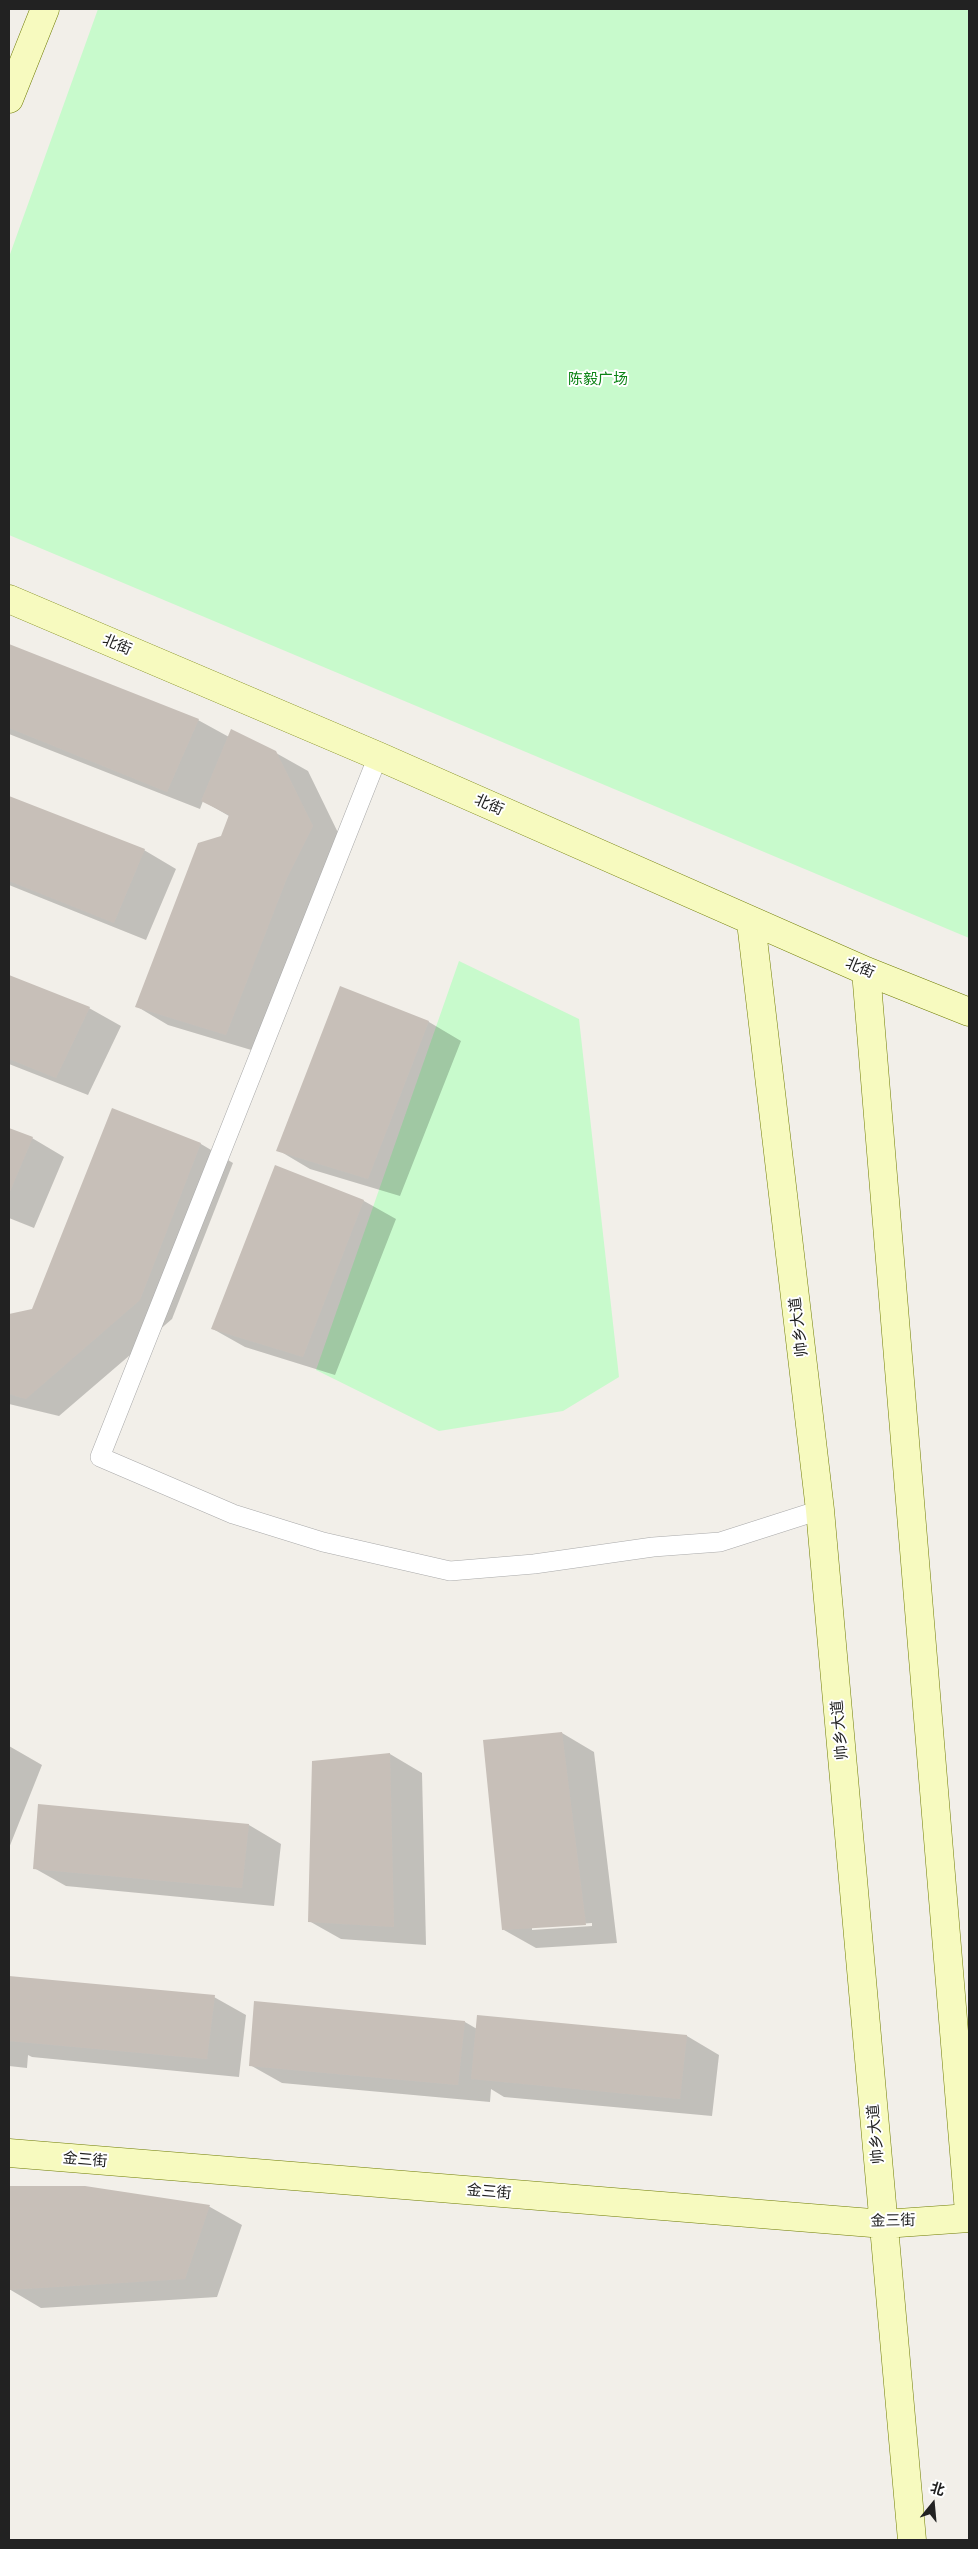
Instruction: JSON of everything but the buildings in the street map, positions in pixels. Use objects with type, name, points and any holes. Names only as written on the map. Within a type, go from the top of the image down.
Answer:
[{"type":"main road","points":[[9,99],[45,9]]},
{"type":"main road","name":"北街","points":[[9,599],[378,756],[751,922],[969,1012]]},
{"type":"main road","name":"帅乡大道","points":[[751,922],[820,1510],[912,2540]]},
{"type":"main road","points":[[866,971],[969,2212]]},
{"type":"main road","name":"金三街","points":[[9,2153],[884,2224],[969,2218]]},
{"type":"lane","points":[[378,756],[100,1457],[233,1514],[323,1542],[450,1571],[534,1564],[653,1547],[720,1542],[820,1510]]},
{"type":"green space","name":"陈毅广场","points":[[98,9],[969,9],[969,938],[9,535],[9,257]]},
{"type":"green space","points":[[459,961],[579,1019],[619,1377],[563,1411],[439,1431],[316,1370]]}]
